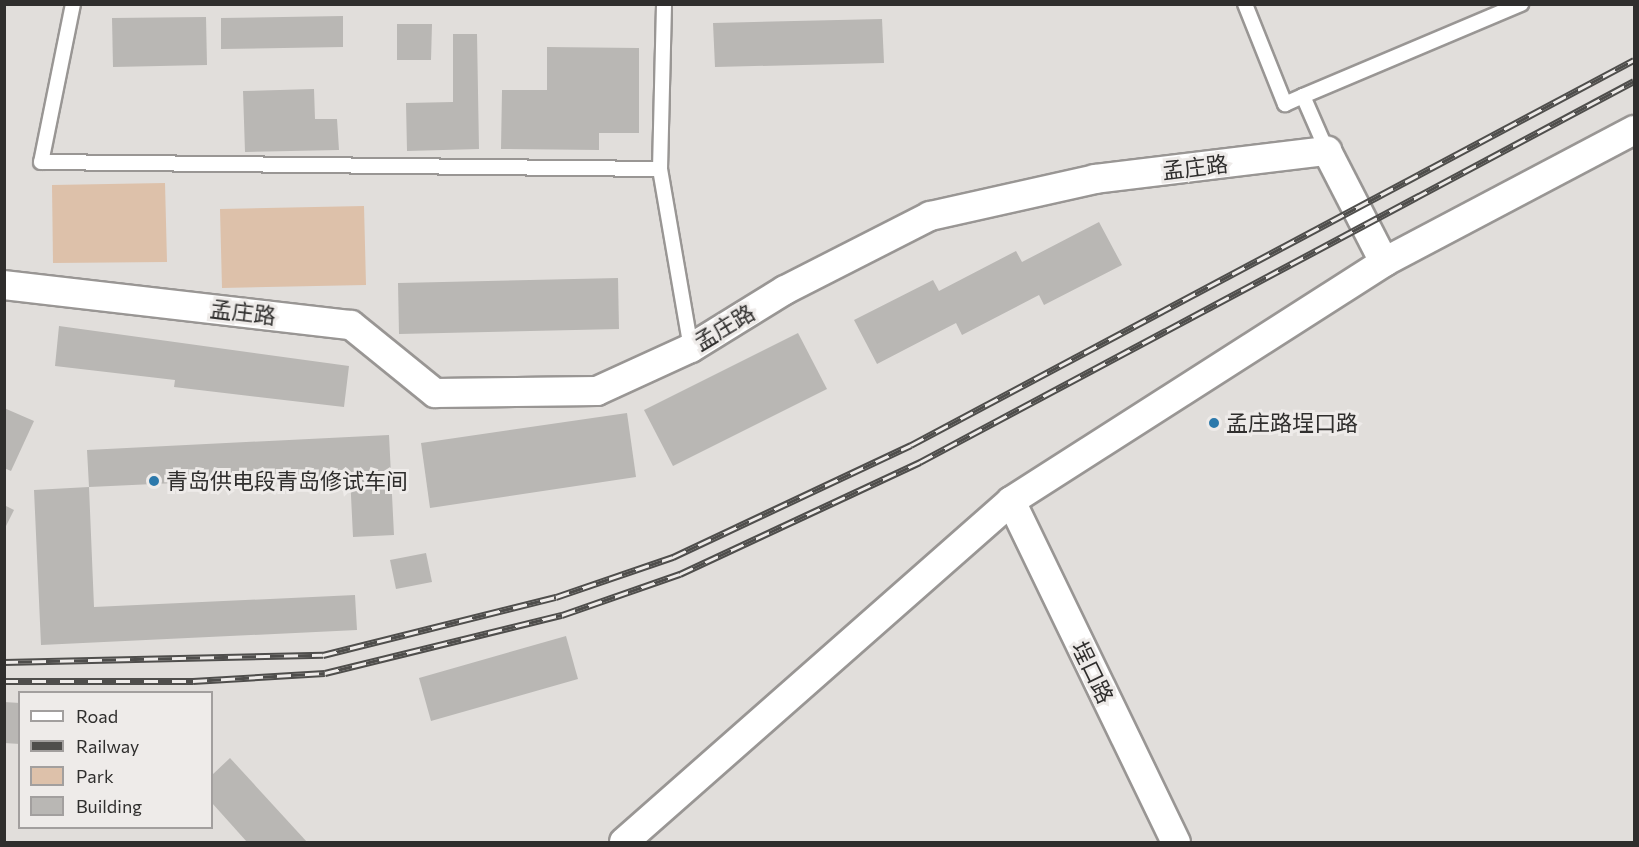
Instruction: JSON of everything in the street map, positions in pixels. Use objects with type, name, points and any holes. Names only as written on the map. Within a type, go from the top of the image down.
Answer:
[{"type":"street","points":[[624,843],[1011,501],[1384,262],[1635,130]]},
{"type":"street","points":[[1327,151],[1384,262]]},
{"type":"street","name":"孟庄路","points":[[4,285],[351,325],[435,393],[597,391],[691,348],[785,290],[930,216],[1095,179],[1327,151]]},
{"type":"street","name":"埕口路","points":[[1011,501],[1176,843]]},
{"type":"lane","points":[[73,4],[41,162],[660,169]]},
{"type":"lane","points":[[664,4],[660,169],[691,348]]},
{"type":"lane","points":[[1245,4],[1285,104],[1521,4]]},
{"type":"lane","points":[[1303,96],[1327,151]]},
{"type":"green space","points":[[165,183],[167,262],[53,263],[52,185]]},
{"type":"green space","points":[[364,206],[366,285],[222,288],[220,209]]},
{"type":"building","points":[[343,16],[343,47],[221,49],[221,18]]},
{"type":"building","points":[[206,17],[207,65],[113,67],[112,18]]},
{"type":"building","points":[[882,19],[884,63],[715,67],[713,23]]},
{"type":"building","points":[[397,24],[432,24],[431,60],[397,60]]},
{"type":"building","points":[[453,34],[477,34],[479,149],[407,151],[406,103],[453,102]]},
{"type":"building","points":[[547,47],[639,48],[639,133],[599,133],[599,150],[501,149],[502,90],[547,90]]},
{"type":"building","points":[[314,89],[315,119],[337,119],[339,150],[245,152],[243,91]]},
{"type":"building","points":[[1099,222],[1122,265],[1044,305],[1039,295],[962,335],[956,323],[877,364],[854,320],[933,280],[939,291],[1016,251],[1022,262]]},
{"type":"building","points":[[618,278],[619,329],[399,334],[398,283]]},
{"type":"building","points":[[59,326],[349,366],[344,407],[174,387],[175,380],[55,366]]},
{"type":"building","points":[[798,333],[827,389],[673,466],[644,410]]},
{"type":"building","points":[[4,408],[34,421],[11,471],[4,468]]},
{"type":"building","points":[[627,413],[636,477],[430,508],[421,443]]},
{"type":"building","name":"青岛供电段青岛修试车间","points":[[389,435],[394,535],[353,537],[350,475],[89,487],[87,450]]},
{"type":"building","points":[[89,487],[94,607],[355,595],[357,630],[41,645],[34,490]]},
{"type":"building","points":[[4,505],[14,510],[4,530]]},
{"type":"building","points":[[426,553],[432,582],[396,589],[390,560]]},
{"type":"building","points":[[566,636],[578,679],[431,721],[419,678]]},
{"type":"building","points":[[4,702],[18,703],[18,744],[4,743]]},
{"type":"building","points":[[230,758],[307,842],[247,842],[213,804],[213,774]]},
{"type":"railway","points":[[4,662],[323,655],[556,597],[673,557],[911,445],[1634,60]]},
{"type":"railway","points":[[4,681],[193,681],[325,673],[562,615],[680,574],[920,462],[1634,81]]},
{"type":"place","name":"孟庄路埕口路","points":[[1214,423]]},
{"type":"place","name":"青岛供电段青岛修试车间","points":[[154,481]]}]
